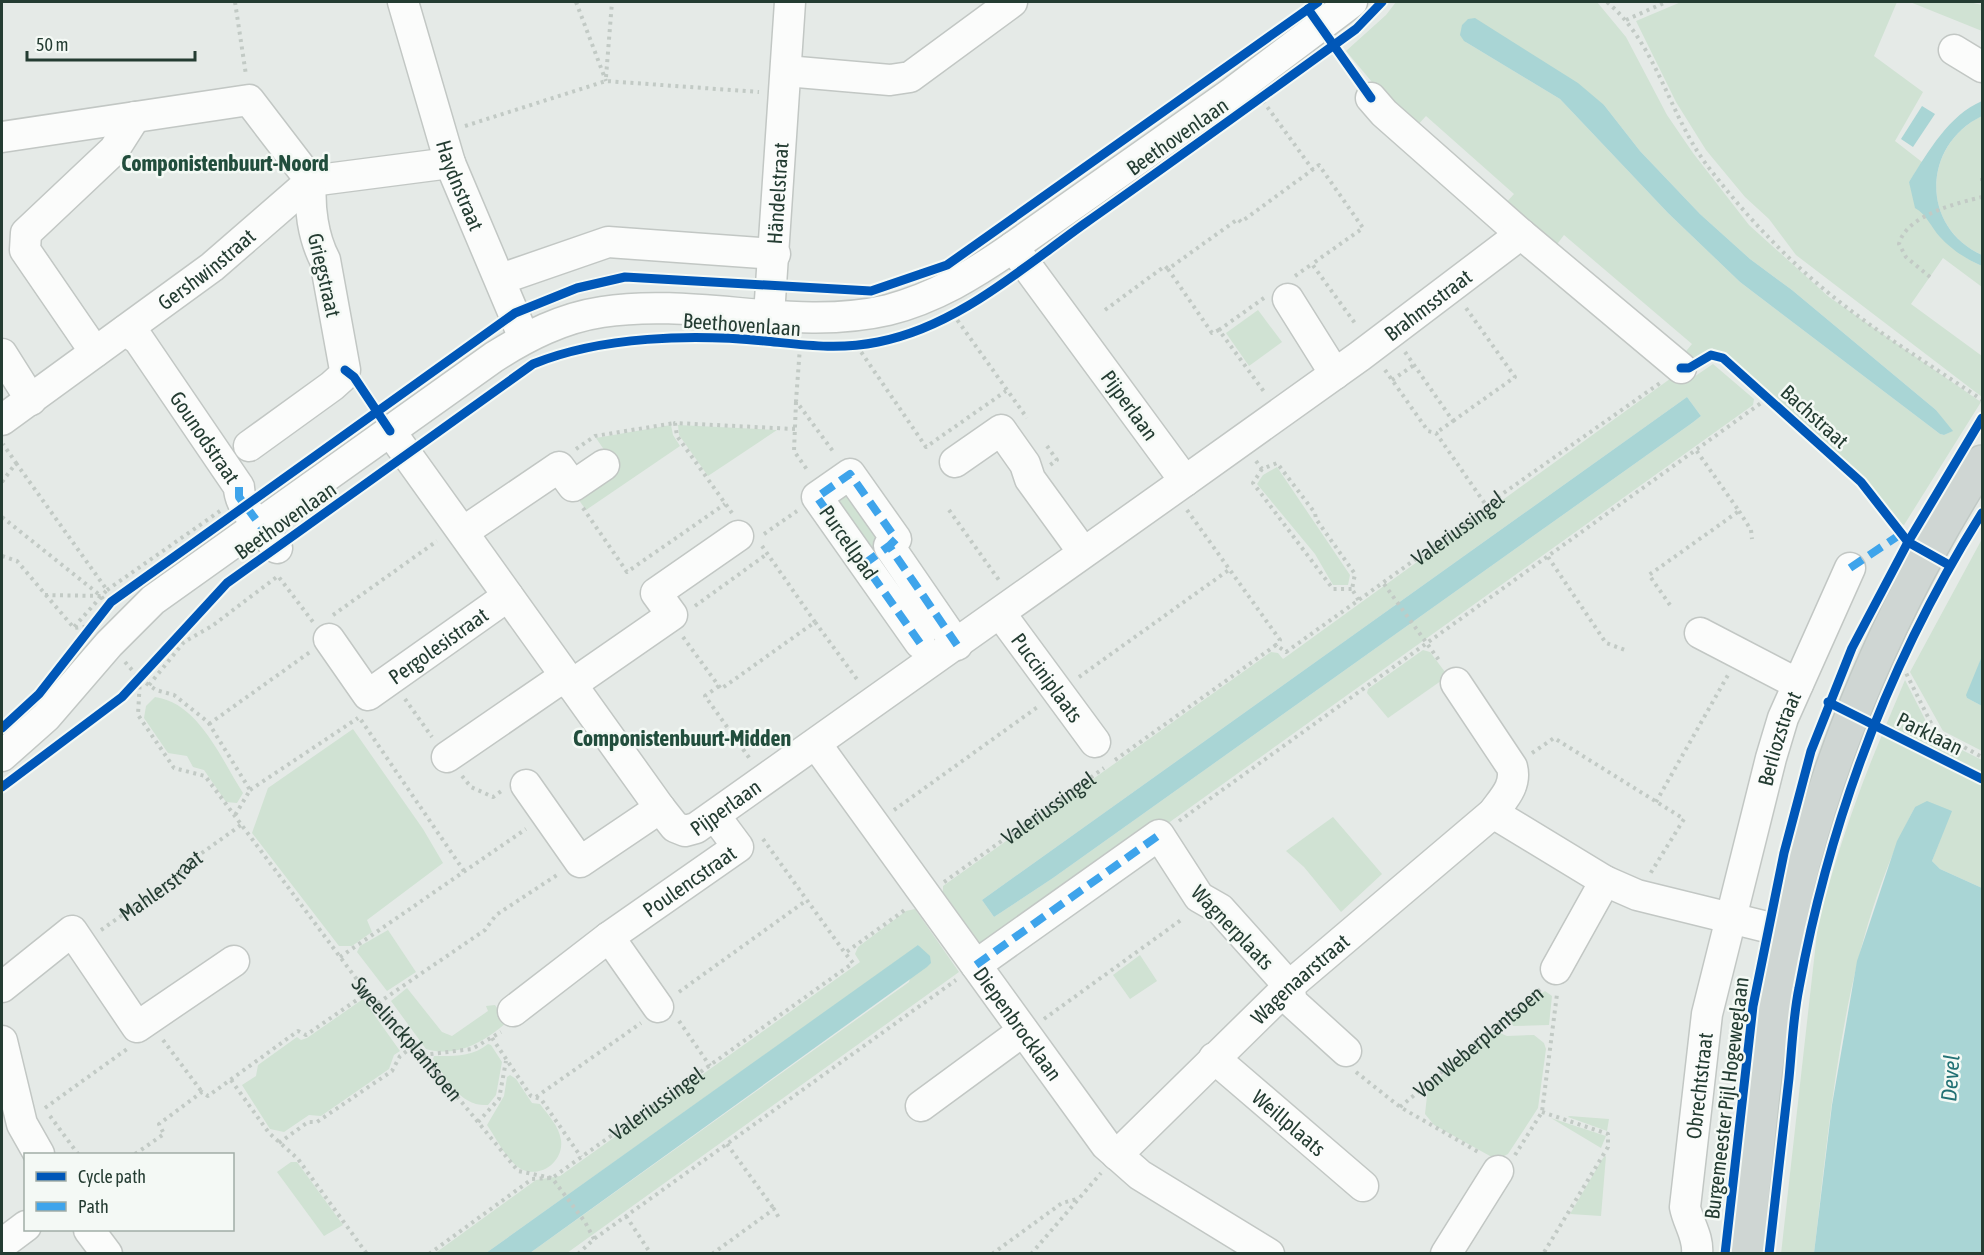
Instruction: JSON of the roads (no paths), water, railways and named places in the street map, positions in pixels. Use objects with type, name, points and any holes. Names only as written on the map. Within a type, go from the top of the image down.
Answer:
[{"type":"main road","name":"Burgemeester Pijl Hogeweglaan","points":[[1746,1254],[1770,1030],[1787,932],[1805,858],[1828,782],[1875,657],[1928,553],[1983,462]]},
{"type":"street","name":"Haydnstraat","points":[[403,2],[450,163],[524,338]]},
{"type":"street","name":"Händelstraat","points":[[769,315],[775,254],[790,2]]},
{"type":"street","points":[[970,32],[973,2]]},
{"type":"street","points":[[785,83],[890,80],[910,77],[1012,2]]},
{"type":"street","name":"Beethovenlaan","points":[[2,756],[46,717],[103,619],[153,600],[252,513],[390,431],[524,338],[561,322],[601,312],[639,308],[769,315],[845,316],[888,310],[953,286],[1014,247],[1233,92],[1352,2]]},
{"type":"street","points":[[1954,50],[1983,67]]},
{"type":"street","points":[[1371,98],[1521,234],[1681,368]]},
{"type":"street","points":[[2,137],[249,100],[311,181],[450,163]]},
{"type":"street","points":[[95,352],[25,250],[26,233],[114,150],[135,117]]},
{"type":"street","name":"Gershwinstraat","points":[[2,420],[212,267],[311,181]]},
{"type":"street","name":"Griegstraat","points":[[249,446],[332,386],[342,377],[345,370],[325,260],[317,245],[310,197],[311,181]]},
{"type":"street","name":"Brahmsstraat","points":[[1179,485],[1335,374],[1450,285],[1521,234]]},
{"type":"street","points":[[501,279],[608,242],[775,254]]},
{"type":"street","name":"Pijperlaan","points":[[390,431],[660,808],[675,827],[685,831],[696,828],[957,645],[997,596],[1083,552],[1179,485],[1014,247]]},
{"type":"street","points":[[1287,299],[1335,374]]},
{"type":"street","name":"Gounodstraat","points":[[126,330],[139,340],[252,513]]},
{"type":"street","points":[[2,354],[31,400]]},
{"type":"street","points":[[955,462],[1001,430],[1025,465],[1030,478],[1083,552]]},
{"type":"street","points":[[463,532],[566,476],[604,465]]},
{"type":"street","name":"Purcellpad","points":[[920,643],[864,564],[820,495],[850,474],[896,539],[889,546],[957,645]]},
{"type":"street","points":[[447,757],[670,620],[672,615],[656,593],[738,529]]},
{"type":"street","points":[[864,564],[889,546]]},
{"type":"street","name":"Berliozstraat","points":[[1732,919],[1783,718],[1850,568]]},
{"type":"street","name":"Pergolesistraat","points":[[322,632],[368,695],[508,596]]},
{"type":"street","name":"Pucciniplaats","points":[[997,596],[1058,692],[1095,742]]},
{"type":"street","points":[[1700,633],[1798,684]]},
{"type":"street","name":"Wagenaarstraat","points":[[1117,1155],[1289,987],[1493,813],[1513,786],[1515,776],[1512,767],[1456,683]]},
{"type":"street","name":"Diepenbrocklaan","points":[[816,744],[1106,1145],[1140,1175],[1269,1254]]},
{"type":"street","points":[[526,785],[580,862],[660,808]]},
{"type":"street","points":[[1493,813],[1605,881],[1637,895],[1787,932]]},
{"type":"street","name":"Poulencstraat","points":[[513,1011],[609,938],[738,847],[715,816]]},
{"type":"street","name":"Wagnerplaats","points":[[976,965],[1159,835],[1199,897],[1220,909],[1289,987]]},
{"type":"street","name":"Von Weberplantsoen","points":[[1557,974],[1605,881]]},
{"type":"street","name":"Obrechtstraat","points":[[1697,1254],[1695,1236],[1688,1222],[1685,1207],[1707,1014],[1732,919]]},
{"type":"street","points":[[2,987],[77,938],[143,1024],[234,961]]},
{"type":"street","points":[[609,938],[658,1007]]},
{"type":"street","points":[[1289,987],[1292,1002],[1346,1052]]},
{"type":"street","points":[[921,1106],[1023,1031]]},
{"type":"street","points":[[2,1041],[22,1124],[38,1153]]},
{"type":"street","name":"Weillplaats","points":[[1214,1058],[1363,1186]]},
{"type":"street","points":[[1448,1253],[1502,1169]]},
{"type":"street","points":[[2,1244],[24,1228]]},
{"type":"street","points":[[90,1231],[106,1254]]},
{"type":"water","points":[[1475,18],[1578,83],[1604,105],[1640,151],[1700,214],[1750,259],[1792,290],[1936,410],[1953,431],[1944,435],[1940,434],[1740,282],[1668,213],[1560,99],[1464,41],[1460,35],[1462,25],[1468,19]]},
{"type":"water","points":[[1982,101],[1982,116],[1962,129],[1948,146],[1939,165],[1936,186],[1939,206],[1947,226],[1962,242],[1982,255],[1982,266],[1960,254],[1940,237],[1926,218],[1915,208],[1909,182],[1949,125],[1970,107]]},
{"type":"water","points":[[1922,106],[1935,114],[1913,147],[1901,139]]},
{"type":"water","points":[[1687,397],[1701,416],[1692,423],[1053,878],[994,917],[982,900]]},
{"type":"water","points":[[1982,656],[1982,706],[1967,698],[1966,695]]},
{"type":"water","name":"Devel","points":[[1927,801],[1952,811],[1932,861],[1940,869],[1982,888],[1982,1253],[1814,1253],[1832,1105],[1857,961],[1897,841],[1915,807]]},
{"type":"water","points":[[918,945],[930,956],[931,963],[927,967],[530,1253],[486,1253]]},
{"type":"district","name":"Componistenbuurt-Noord","points":[[225,163]]},
{"type":"district","name":"Componistenbuurt-Midden","points":[[682,738]]}]
